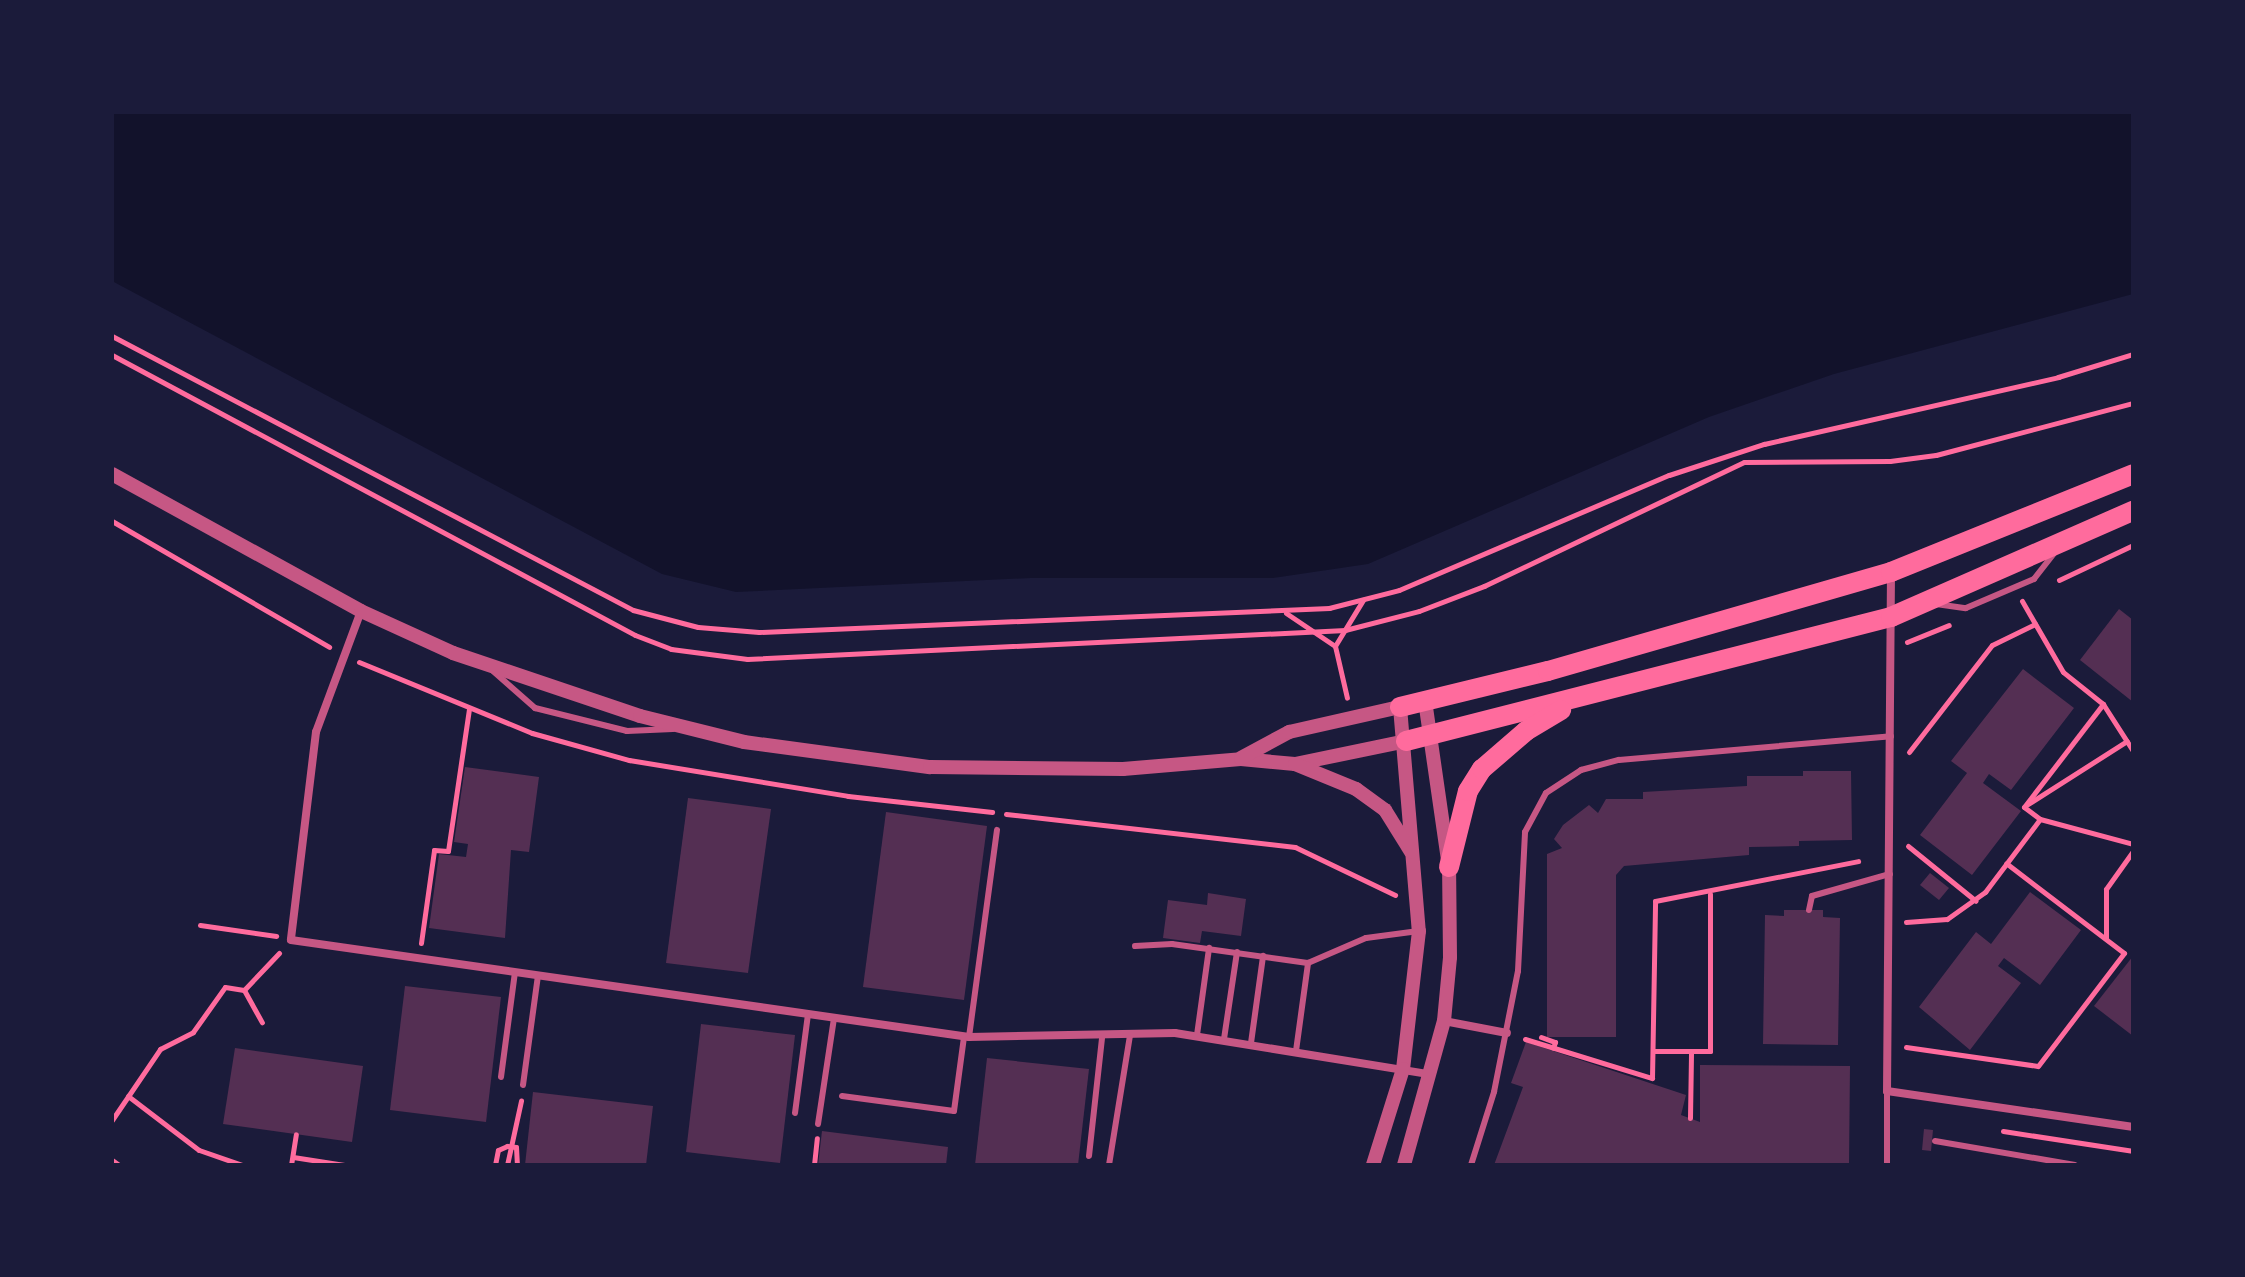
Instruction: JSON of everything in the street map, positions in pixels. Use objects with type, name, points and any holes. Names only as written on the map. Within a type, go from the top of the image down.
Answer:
[{"type":"main road","points":[[1400,707],[1562,668],[1891,572],[2133,474]]},
{"type":"main road","points":[[1406,741],[1891,617],[2133,511]]},
{"type":"main road","points":[[1449,867],[1468,791],[1482,769],[1526,731],[1584,697]]},
{"type":"street","points":[[112,474],[361,611],[487,666],[687,728],[744,742],[930,767],[1123,769],[1241,759],[1295,764],[1356,789],[1385,810],[1416,865]]},
{"type":"street","points":[[1891,572],[1887,1091],[2133,1127]]},
{"type":"street","points":[[361,611],[316,732],[291,940],[967,1037],[1197,1035],[1431,1074]]},
{"type":"street","points":[[1404,1165],[1444,1021],[1450,957],[1449,867],[1425,700]]},
{"type":"street","points":[[1241,759],[1289,732],[1400,707],[1406,741],[1419,931],[1403,1069],[1373,1165]]},
{"type":"street","points":[[1295,764],[1406,741]]},
{"type":"street","points":[[1444,1021],[1507,1033]]},
{"type":"lane","points":[[487,666],[535,708],[627,731],[687,728]]},
{"type":"lane","points":[[1471,1165],[1507,1033],[1518,971],[1525,832],[1538,802],[1561,780],[1632,758],[1891,736]]},
{"type":"lane","points":[[842,1096],[954,1111],[997,830]]},
{"type":"lane","points":[[1809,910],[1812,896],[1890,874]]},
{"type":"lane","points":[[1135,946],[1200,947],[1308,963],[1366,938],[1419,931]]},
{"type":"lane","points":[[1197,1035],[1209,948]]},
{"type":"lane","points":[[1224,1039],[1237,952]]},
{"type":"lane","points":[[1251,1043],[1263,956]]},
{"type":"lane","points":[[1296,1051],[1308,963]]},
{"type":"lane","points":[[501,1077],[515,972]]},
{"type":"lane","points":[[523,1085],[538,975]]},
{"type":"lane","points":[[795,1113],[808,1014]]},
{"type":"lane","points":[[818,1124],[834,1018]]},
{"type":"lane","points":[[1109,1165],[1130,1036]]},
{"type":"lane","points":[[1089,1156],[1102,1038]]},
{"type":"lane","points":[[1887,1091],[1887,1165]]},
{"type":"lane","points":[[1935,1141],[2075,1165]]},
{"type":"path","points":[[112,336],[633,610],[668,621],[759,632],[1285,612],[1364,599],[1440,573],[1682,470],[1764,444],[2058,377],[2133,354]]},
{"type":"path","points":[[112,355],[591,613],[671,649],[747,659],[1317,634],[1345,630],[1419,611],[1484,586],[1744,462],[1890,461],[1936,455],[2133,403]]},
{"type":"path","points":[[2019,596],[2063,672],[2103,704],[2133,751]]},
{"type":"path","points":[[1335,646],[1364,599]]},
{"type":"path","points":[[1285,612],[1335,646],[1349,707]]},
{"type":"path","points":[[1907,754],[1992,645],[2035,624]]},
{"type":"path","points":[[2024,807],[2103,704]]},
{"type":"path","points":[[419,959],[434,850],[448,851],[469,709]]},
{"type":"path","points":[[2024,807],[2127,741]]},
{"type":"path","points":[[2024,807],[2040,819],[2133,844]]},
{"type":"path","points":[[1889,922],[1947,919],[1976,901],[2040,819]]},
{"type":"path","points":[[1890,832],[1976,901]]},
{"type":"path","points":[[2106,939],[2106,889],[2133,851]]},
{"type":"path","points":[[1507,1033],[1652,1078],[1655,901],[1710,894],[1867,859]]},
{"type":"path","points":[[1888,1044],[2038,1066],[2124,953],[2006,863]]},
{"type":"path","points":[[1653,1051],[1710,1051],[1710,894]]},
{"type":"path","points":[[200,925],[291,940]]},
{"type":"path","points":[[244,990],[291,940]]},
{"type":"path","points":[[112,1120],[160,1049],[193,1032],[225,987],[244,990]]},
{"type":"path","points":[[244,990],[262,1022]]},
{"type":"path","points":[[1541,1037],[1555,1042],[1553,1048]]},
{"type":"path","points":[[1690,1118],[1691,1051]]},
{"type":"path","points":[[507,1165],[523,1085]]},
{"type":"path","points":[[128,1096],[199,1150],[242,1165]]},
{"type":"path","points":[[291,1165],[296,1134]]},
{"type":"path","points":[[495,1165],[498,1150],[507,1146],[516,1147],[517,1165]]},
{"type":"path","points":[[293,1157],[344,1165]]},
{"type":"path","points":[[112,1160],[119,1165]]},
{"type":"shaded area","points":[[112,112],[2133,112],[2133,294],[1834,374],[1709,417],[1368,564],[1273,578],[1031,578],[736,592],[662,574],[112,281]]},
{"type":"building","points":[[2119,609],[2133,620],[2133,702],[2080,660]]},
{"type":"building","points":[[2023,669],[2074,708],[2011,790],[1989,774],[1983,783],[2021,811],[1972,875],[1920,835],[1967,773],[1951,761]]},
{"type":"building","points":[[465,767],[539,777],[529,852],[511,850],[505,938],[429,928],[439,854],[466,857],[468,844],[454,842]]},
{"type":"building","points":[[1803,771],[1851,771],[1852,840],[1799,841],[1799,846],[1749,847],[1749,855],[1624,866],[1616,875],[1616,1037],[1547,1037],[1547,854],[1562,848],[1554,839],[1563,825],[1589,805],[1598,813],[1606,799],[1643,799],[1643,792],[1747,786],[1747,776],[1803,776]]},
{"type":"building","points":[[688,798],[771,809],[748,973],[666,963]]},
{"type":"building","points":[[886,812],[987,826],[964,1000],[863,987]]},
{"type":"building","points":[[1930,873],[1949,888],[1939,900],[1920,885]]},
{"type":"building","points":[[2030,892],[2081,930],[2040,985],[2004,958],[1998,966],[2021,983],[1970,1050],[1919,1007],[1976,932],[1991,944]]},
{"type":"building","points":[[1208,893],[1246,899],[1241,936],[1202,931],[1200,943],[1163,938],[1168,900],[1207,905]]},
{"type":"building","points":[[1784,910],[1823,910],[1823,917],[1840,918],[1838,1045],[1763,1044],[1765,915],[1784,916]]},
{"type":"building","points":[[2133,956],[2133,1036],[2094,1006]]},
{"type":"building","points":[[405,986],[501,997],[486,1122],[390,1110]]},
{"type":"building","points":[[701,1024],[795,1035],[780,1163],[686,1152]]},
{"type":"building","points":[[1526,1042],[1686,1095],[1681,1115],[1700,1122],[1700,1065],[1850,1066],[1849,1165],[1494,1165],[1523,1087],[1511,1083]]},
{"type":"building","points":[[235,1048],[363,1066],[352,1142],[223,1124]]},
{"type":"building","points":[[987,1058],[1089,1069],[1078,1165],[975,1165]]},
{"type":"building","points":[[533,1092],[653,1106],[646,1165],[525,1165]]},
{"type":"building","points":[[1924,1129],[1933,1130],[1931,1151],[1922,1150]]},
{"type":"building","points":[[822,1131],[948,1147],[946,1165],[818,1165]]}]
